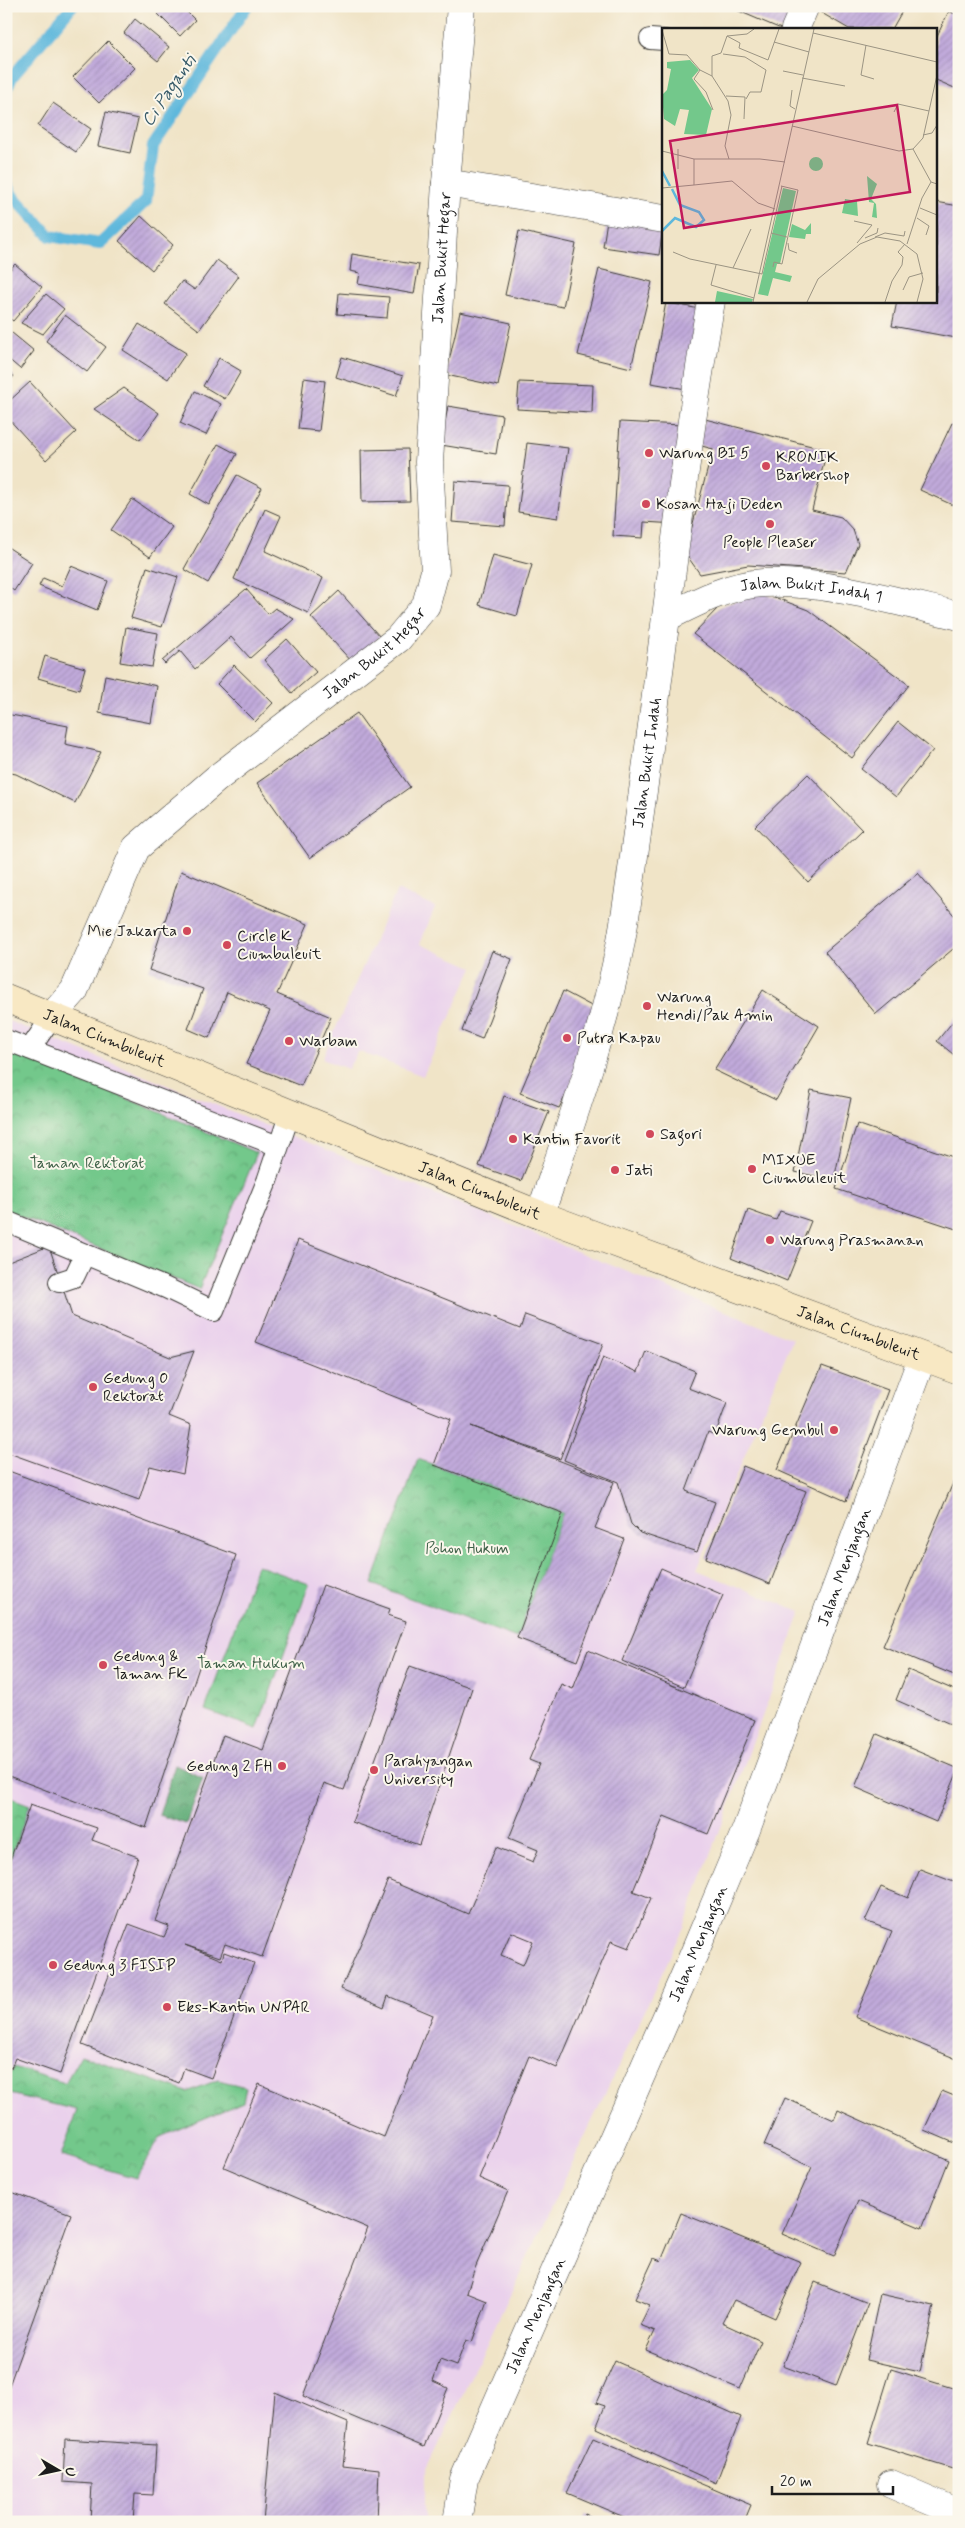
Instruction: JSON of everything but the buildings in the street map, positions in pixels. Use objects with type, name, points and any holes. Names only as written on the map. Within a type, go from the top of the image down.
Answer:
[{"type":"main road","name":"Jalan Ciumbuleuit","points":[[6,998],[540,1215],[922,1358],[959,1370]]},
{"type":"street","name":"Jalan Bukit Hegar","points":[[53,1016],[74,991],[136,848],[216,779],[398,639],[426,605],[435,571],[429,462],[446,183],[462,6]]},
{"type":"street","points":[[795,28],[805,6]]},
{"type":"street","points":[[446,183],[662,219]]},
{"type":"street","name":"Jalan Bukit Indah","points":[[540,1215],[587,1078],[619,948],[630,889],[667,617],[684,470],[711,302]]},
{"type":"street","name":"Jalan Bukit Indah 1","points":[[667,617],[708,595],[763,583],[819,586],[897,601],[959,616]]},
{"type":"street","name":"Jalan Menjangan","points":[[457,2522],[464,2479],[684,1977],[746,1830],[922,1358]]},
{"type":"street","points":[[891,2484],[959,2513]]},
{"type":"lane","points":[[30,1049],[53,1016]]},
{"type":"lane","points":[[6,1040],[278,1146]]},
{"type":"lane","points":[[6,1221],[214,1311],[267,1181],[290,1112]]},
{"type":"lane","points":[[59,1282],[74,1277],[85,1254]]},
{"type":"shaded area","points":[[397,890],[435,907],[420,944],[473,967],[423,1076],[358,1051],[348,1069],[322,1059]]},
{"type":"shaded area","name":"Parahyangan University","points":[[6,1020],[793,1339],[697,1570],[801,1612],[684,1927],[425,2474],[425,2522],[6,2522]]},
{"type":"green space","name":"Taman Rektorat","points":[[6,1048],[257,1153],[199,1289],[6,1210]]},
{"type":"green space","name":"Pohon Hukum","points":[[418,1459],[563,1513],[517,1638],[372,1584]]},
{"type":"green space","name":"Taman Hukum","points":[[257,1565],[309,1584],[257,1729],[205,1710]]},
{"type":"green space","points":[[175,1765],[203,1778],[186,1824],[159,1815]]},
{"type":"green space","points":[[6,1796],[30,1805],[6,1871]]},
{"type":"green space","points":[[81,2055],[187,2092],[218,2080],[246,2087],[243,2102],[160,2137],[136,2178],[61,2156],[77,2110],[6,2093],[6,2072],[11,2073],[14,2067],[65,2083]]},
{"type":"waterway","name":"Ci Paganti","points":[[6,91],[12,77],[72,6]]},
{"type":"waterway","name":"Ci Paganti","points":[[6,182],[12,195],[50,236],[100,244],[146,201],[153,146],[247,6]]},
{"type":"place","name":"Warung BI 5","points":[[649,453]]},
{"type":"place","name":"KRONIK Barbershop","points":[[766,466]]},
{"type":"place","name":"Kosan Haji Deden","points":[[646,504]]},
{"type":"place","name":"People Pleaser","points":[[770,524]]},
{"type":"place","name":"Mie Jakarta","points":[[187,931]]},
{"type":"place","name":"Circle K Ciumbuleuit","points":[[227,945]]},
{"type":"place","name":"Warung Hendi/Pak Amin","points":[[647,1006]]},
{"type":"place","name":"Putra Kapau","points":[[567,1038]]},
{"type":"place","name":"Warbam","points":[[289,1041]]},
{"type":"place","name":"Sagori","points":[[650,1134]]},
{"type":"place","name":"Kantin Favorit","points":[[513,1139]]},
{"type":"place","name":"MIXUE Ciumbuleuit","points":[[752,1169]]},
{"type":"place","name":"Jati","points":[[615,1170]]},
{"type":"place","name":"Warung Prasmanan","points":[[770,1240]]},
{"type":"place","name":"Gedung 0 Rektorat","points":[[93,1387]]},
{"type":"place","name":"Warung Gembul","points":[[834,1430]]},
{"type":"place","name":"Gedung & Taman FK","points":[[103,1665]]},
{"type":"place","name":"Gedung 2 FH","points":[[282,1766]]},
{"type":"place","name":"Parahyangan University","points":[[374,1770]]},
{"type":"place","name":"Gedung 3 FISIP","points":[[53,1965]]},
{"type":"place","name":"Eks-Kantin UNPAR","points":[[167,2007]]}]
